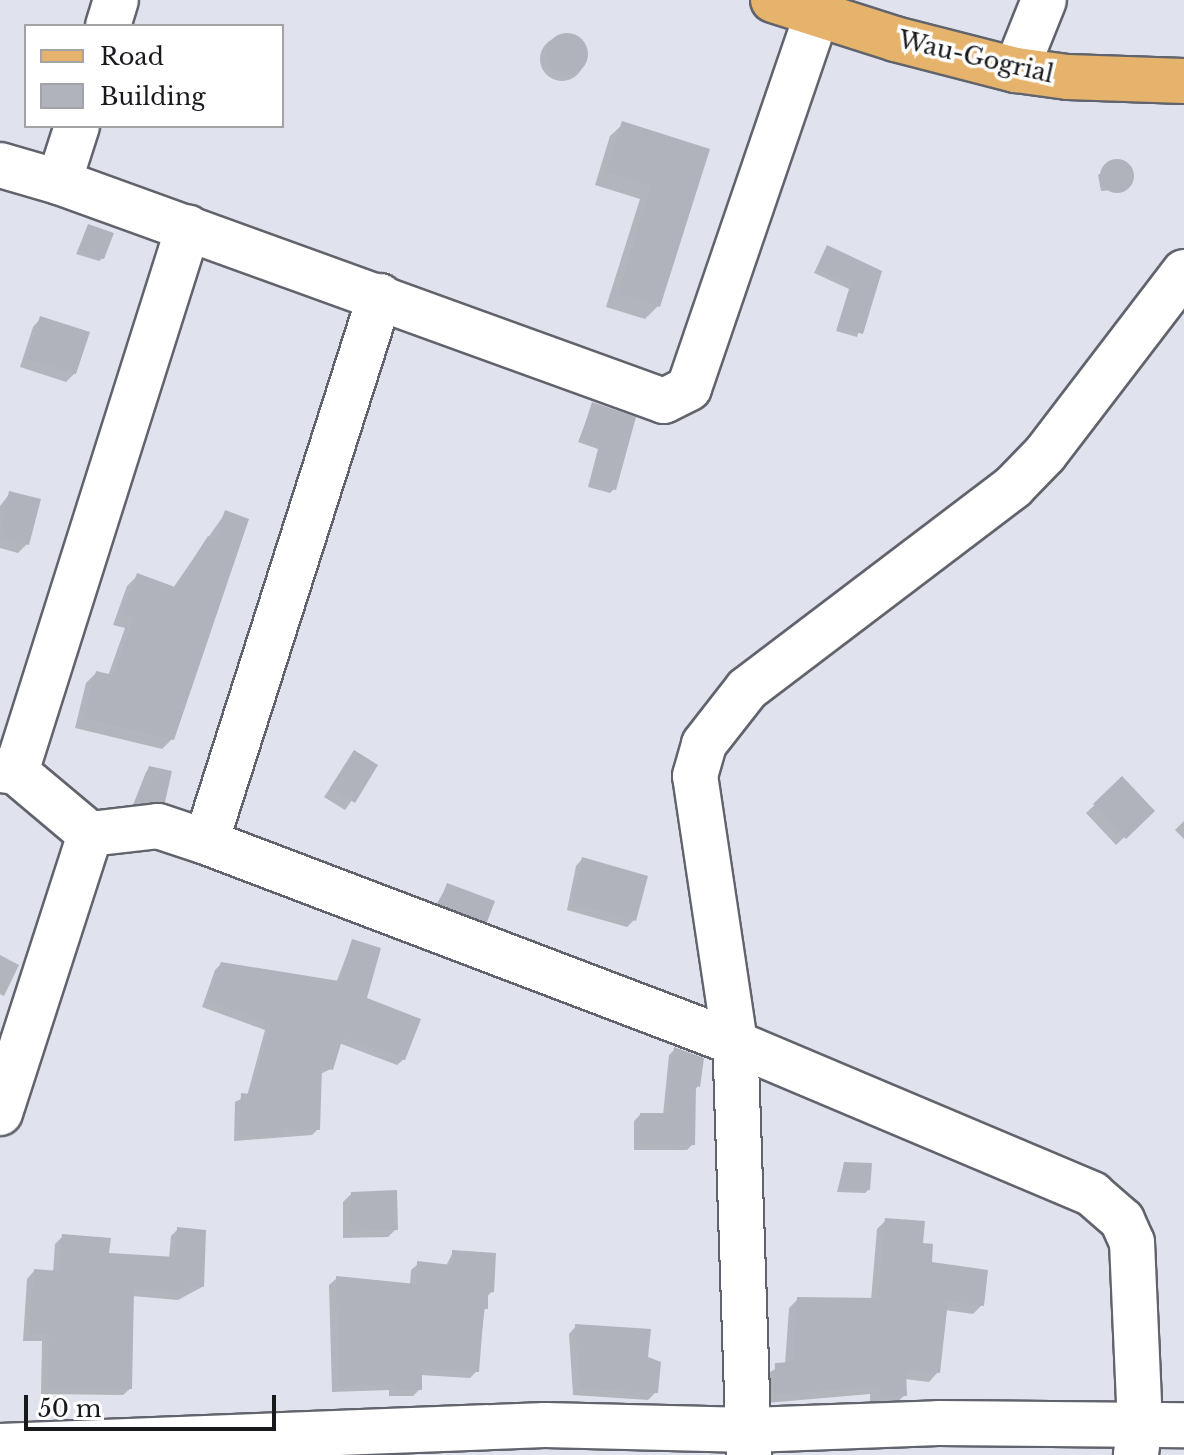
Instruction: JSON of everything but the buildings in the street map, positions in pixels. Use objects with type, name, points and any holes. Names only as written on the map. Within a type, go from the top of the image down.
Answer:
[{"type":"main road","name":"Wau-Gogrial","points":[[773,0],[1016,70],[1068,77],[1184,81]]},
{"type":"street","points":[[109,24],[116,0]]},
{"type":"street","points":[[1016,70],[1044,0]]},
{"type":"street","points":[[0,165],[59,182],[380,296],[664,401],[679,398],[689,388],[817,14]]},
{"type":"street","points":[[59,182],[76,128]]},
{"type":"street","points":[[188,228],[8,771],[90,834],[158,826],[206,842],[735,1043],[1092,1194],[1122,1220],[1132,1242],[1138,1440]]},
{"type":"street","points":[[750,1443],[735,1145],[735,1043],[695,776],[704,744],[747,689],[1013,487],[1045,454],[1184,272]]},
{"type":"street","points":[[206,842],[380,296]]},
{"type":"street","points":[[0,1113],[90,834]]},
{"type":"street","points":[[0,1446],[378,1445],[545,1425],[750,1443],[938,1423],[1138,1440],[1184,1425]]}]
